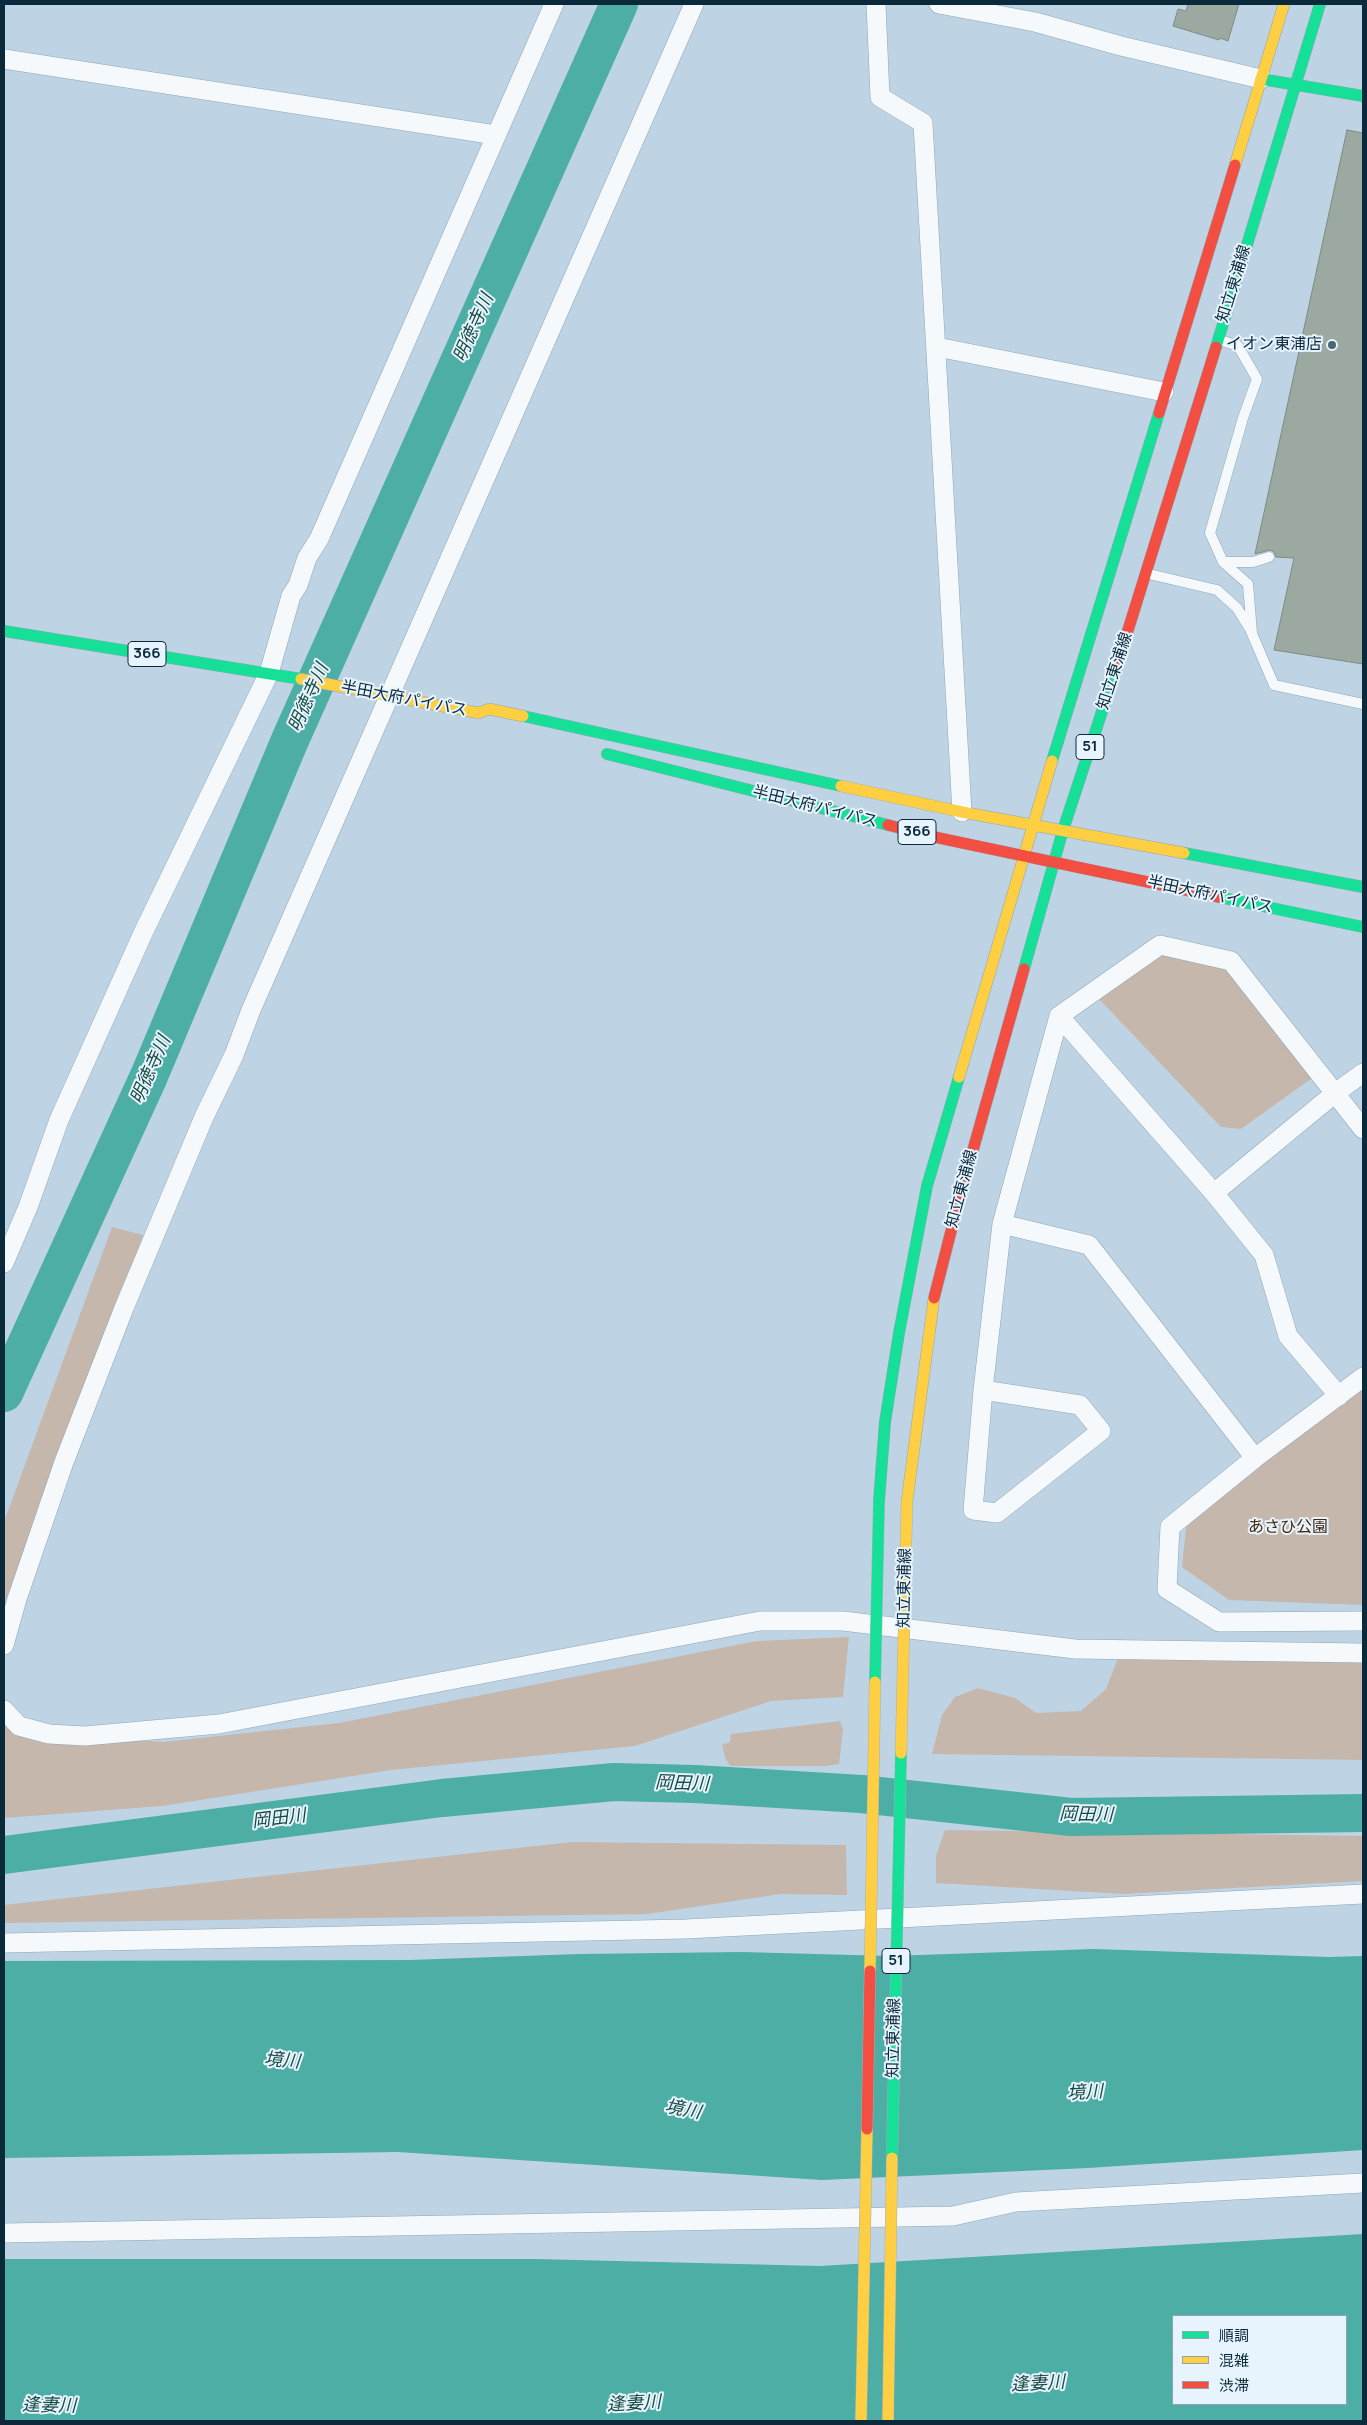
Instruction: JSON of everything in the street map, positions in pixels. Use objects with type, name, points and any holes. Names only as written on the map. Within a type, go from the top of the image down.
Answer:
[{"type":"main road","name":"知立東浦線","points":[[861,2421],[879,1501],[888,1404],[899,1333],[927,1186],[1033,824],[1284,4]]},
{"type":"main road","name":"知立東浦線","points":[[888,2421],[895,1996],[907,1501],[932,1304],[960,1196],[1063,830],[1147,573],[1320,4]]},
{"type":"main road","points":[[1261,78],[1296,86],[1363,96]]},
{"type":"main road","name":"半田大府パイパス","points":[[4,631],[269,673],[479,713],[489,709],[962,812],[1363,887]]},
{"type":"main road","name":"半田大府パイパス","points":[[479,713],[490,725]]},
{"type":"main road","name":"半田大府パイパス","points":[[596,751],[939,838],[1363,927]]},
{"type":"street","points":[[4,1263],[28,1207],[59,1120],[136,949],[269,673],[291,596],[298,585],[307,558],[319,539],[554,4]]},
{"type":"street","points":[[4,1645],[17,1599],[64,1462],[124,1308],[204,1117],[234,1054],[251,1010],[694,4]]},
{"type":"street","points":[[876,4],[880,97],[923,123],[938,347],[962,812]]},
{"type":"street","points":[[939,4],[1035,22],[1121,46],[1261,78]]},
{"type":"street","points":[[4,59],[496,135]]},
{"type":"street","points":[[938,347],[1164,392]]},
{"type":"street","points":[[983,1390],[1080,1405],[1101,1431],[997,1513],[973,1510],[983,1390],[1002,1224],[1059,1016],[1160,945],[1231,961],[1363,1130]]},
{"type":"street","points":[[1059,1016],[1214,1193],[1264,1255],[1288,1336],[1339,1396]]},
{"type":"street","points":[[1214,1193],[1334,1094],[1363,1073]]},
{"type":"street","points":[[1002,1224],[1089,1245],[1255,1458]]},
{"type":"street","points":[[1363,1377],[1255,1458],[1170,1527],[1167,1589],[1220,1622],[1363,1621]]},
{"type":"street","points":[[4,1710],[19,1726],[49,1734],[85,1736],[219,1724],[760,1621],[844,1621],[1075,1649],[1363,1653]]},
{"type":"street","points":[[4,1943],[686,1929],[1363,1894]]},
{"type":"street","points":[[4,2233],[953,2216],[1016,2202],[1363,2183]]},
{"type":"lane","points":[[1217,339],[1238,346],[1257,379],[1210,533],[1223,562],[1248,584],[1252,633]]},
{"type":"lane","points":[[1223,562],[1253,562],[1269,557]]},
{"type":"lane","points":[[1147,573],[1217,590],[1237,608],[1252,633],[1274,685],[1363,704]]},
{"type":"green space","points":[[1160,945],[1231,961],[1326,1068],[1241,1129],[1221,1127],[1097,997]]},
{"type":"green space","points":[[112,1227],[143,1235],[17,1599],[4,1645],[4,1522]]},
{"type":"green space","name":"あさひ公園","points":[[1363,1387],[1363,1605],[1229,1600],[1182,1567],[1188,1509]]},
{"type":"green space","points":[[849,1637],[843,1697],[771,1701],[635,1746],[391,1770],[162,1806],[4,1818],[4,1709],[19,1725],[85,1736],[163,1742],[339,1723],[757,1641]]},
{"type":"green space","points":[[1363,1644],[1363,1760],[932,1754],[942,1715],[955,1697],[978,1688],[1015,1698],[1036,1713],[1081,1711],[1106,1689],[1119,1656]]},
{"type":"green space","points":[[840,1721],[843,1730],[839,1764],[826,1766],[730,1766],[725,1757],[722,1745],[730,1742],[731,1734]]},
{"type":"green space","points":[[945,1830],[1363,1836],[1363,1881],[1123,1894],[936,1883],[936,1856]]},
{"type":"green space","points":[[572,1842],[846,1845],[847,1895],[781,1894],[647,1914],[4,1923],[4,1905]]},
{"type":"water","name":"境川","points":[[1094,1949],[1329,1957],[1363,1956],[1363,2150],[1088,2168],[822,2180],[398,2152],[4,2158],[4,1961],[410,1960],[579,1954],[742,1952],[890,1956]]},
{"type":"water","name":"逢妻川","points":[[1363,2234],[1363,2421],[4,2421],[4,2259],[535,2259],[820,2266]]},
{"type":"building","points":[[1188,4],[1239,4],[1228,41],[1173,26],[1178,9],[1186,11]]},
{"type":"building","name":"イオン東浦店","points":[[1347,130],[1363,133],[1363,664],[1274,650],[1294,558],[1276,557],[1274,552],[1270,550],[1255,554]]},
{"type":"waterway","name":"明徳寺川","points":[[4,1393],[149,1076],[290,740],[619,4]]},
{"type":"waterway","name":"岡田川","points":[[4,1855],[442,1798],[614,1782],[695,1784],[861,1794],[1071,1817],[1363,1813]]},
{"type":"traffic: fast","points":[[1216,347],[1320,4]]},
{"type":"traffic: fast","points":[[1261,79],[1363,96]]},
{"type":"traffic: fast","points":[[1052,761],[1159,413]]},
{"type":"traffic: fast","points":[[4,631],[301,679]]},
{"type":"traffic: fast","points":[[1024,969],[1063,830],[1115,672]]},
{"type":"traffic: fast","points":[[523,716],[841,786]]},
{"type":"traffic: fast","points":[[607,754],[888,825]]},
{"type":"traffic: fast","points":[[1184,853],[1363,887]]},
{"type":"traffic: fast","points":[[1219,897],[1363,927]]},
{"type":"traffic: fast","points":[[879,1501],[885,1422],[899,1333],[927,1186],[959,1077]]},
{"type":"traffic: fast","points":[[875,1682],[879,1501]]},
{"type":"traffic: fast","points":[[892,2158],[901,1753]]},
{"type":"traffic: slow","points":[[1235,165],[1284,4]]},
{"type":"traffic: slow","points":[[301,679],[479,713],[489,709],[523,716]]},
{"type":"traffic: slow","points":[[959,1077],[1052,761]]},
{"type":"traffic: slow","points":[[841,786],[962,812],[1184,853]]},
{"type":"traffic: slow","points":[[907,1501],[934,1298]]},
{"type":"traffic: slow","points":[[901,1753],[907,1501]]},
{"type":"traffic: slow","points":[[870,1971],[875,1682]]},
{"type":"traffic: slow","points":[[861,2421],[867,2129]]},
{"type":"traffic: slow","points":[[888,2421],[892,2158]]},
{"type":"traffic: jam","points":[[1159,413],[1235,165]]},
{"type":"traffic: jam","points":[[1115,672],[1216,347]]},
{"type":"traffic: jam","points":[[888,825],[939,838],[1219,897]]},
{"type":"traffic: jam","points":[[934,1298],[960,1196],[1024,969]]},
{"type":"traffic: jam","points":[[867,2129],[870,1971]]},
{"type":"place","name":"イオン東浦店","points":[[1332,345]]}]
